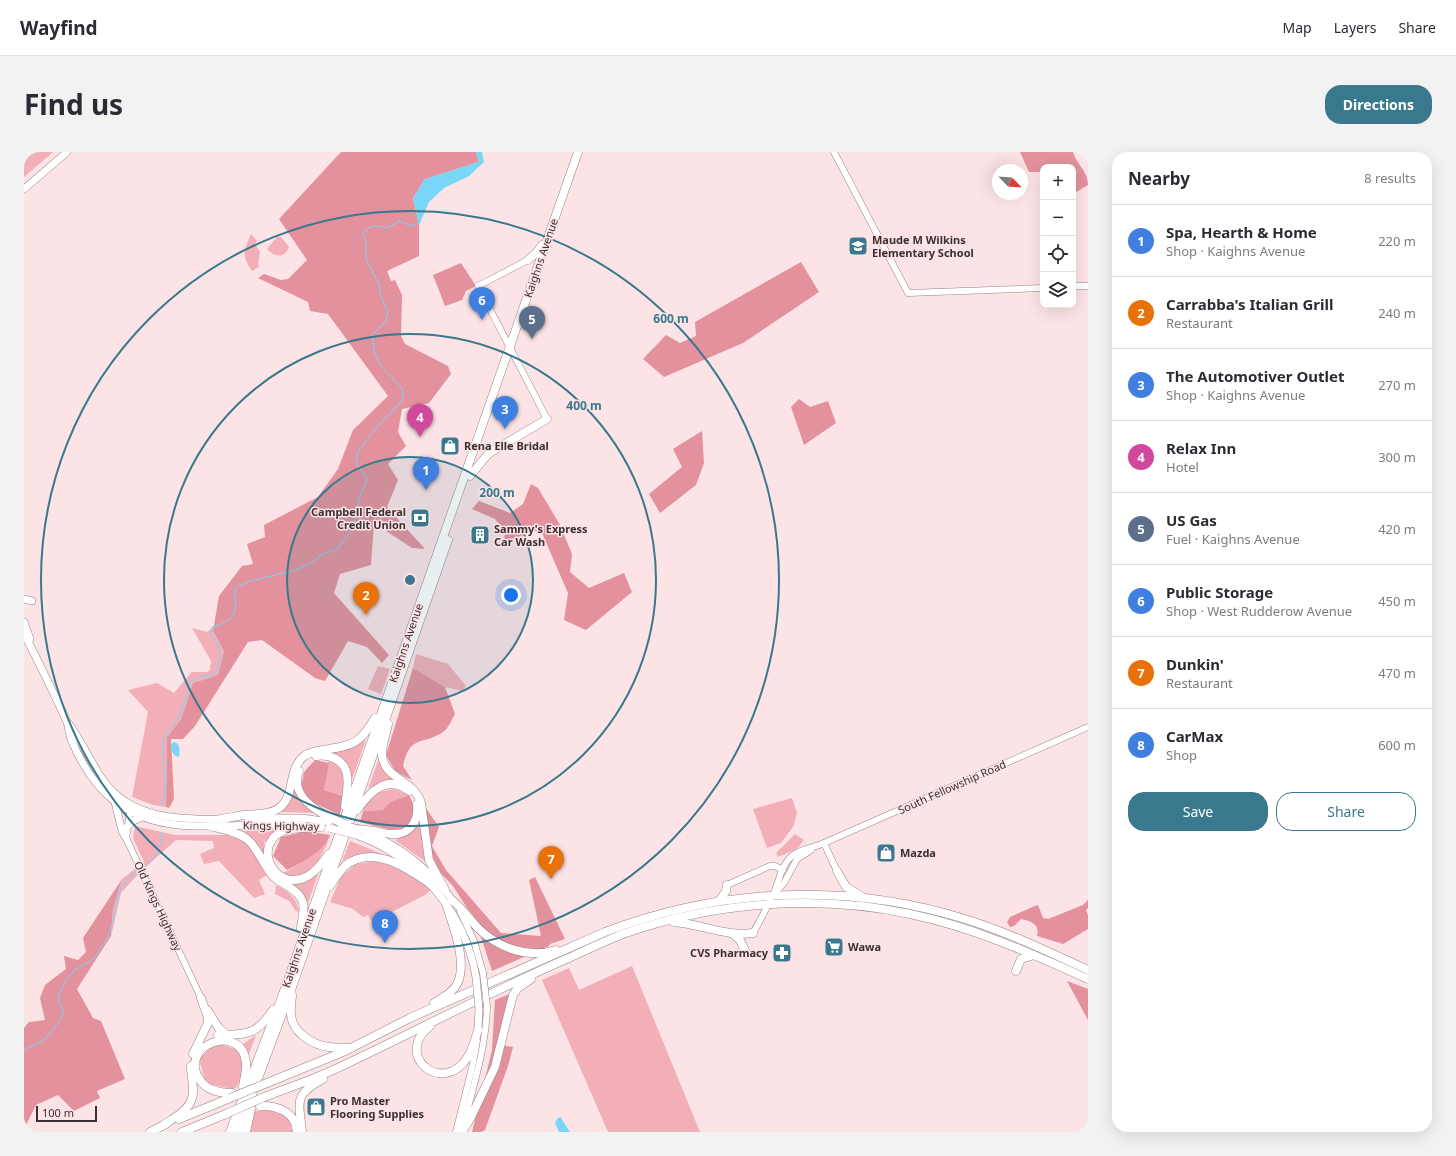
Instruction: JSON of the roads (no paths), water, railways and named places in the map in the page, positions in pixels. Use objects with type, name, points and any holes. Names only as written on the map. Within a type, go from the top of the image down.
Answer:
[{"type":"highway","name":"Kaighns Avenue","points":[[230,1132],[283,994],[335,845],[347,821],[396,690],[470,476],[578,152]]},
{"type":"highway","name":"Kaighns Avenue","points":[[238,1132],[250,1093],[291,990],[322,899],[384,704],[584,152]]},
{"type":"highway","points":[[528,260],[539,250],[552,227]]},
{"type":"highway","points":[[470,476],[488,454],[547,419]]},
{"type":"highway","points":[[396,690],[383,748],[383,761],[389,771],[410,786],[419,796],[429,860],[445,890]]},
{"type":"highway","points":[[222,819],[269,812],[280,808],[287,798],[295,769],[302,758],[314,752],[344,747],[355,742],[366,733],[384,704]]},
{"type":"highway","points":[[329,824],[304,800],[298,788],[297,780],[300,770],[306,761],[315,756],[323,755],[333,757],[341,763],[346,770],[348,781],[347,821]]},
{"type":"highway","points":[[335,845],[318,868],[307,877],[296,880],[281,877],[273,869],[269,860],[268,854],[270,844],[281,832],[347,821],[369,795],[380,787],[392,784],[400,786],[407,789],[414,797],[417,807],[417,815],[414,822],[406,831],[392,835],[357,832]]},
{"type":"highway","points":[[210,826],[234,833],[246,839],[252,845],[270,873],[298,894],[302,900],[303,907],[301,928],[302,938]]},
{"type":"highway","points":[[322,899],[343,868],[354,861],[363,858],[374,858],[393,862],[410,870],[429,883]]},
{"type":"highway","points":[[837,871],[846,887],[864,898]]},
{"type":"highway","points":[[727,885],[733,893],[740,898]]},
{"type":"highway","points":[[719,901],[726,891],[727,885]]},
{"type":"highway","points":[[150,1132],[231,1095],[250,1093],[267,1083],[302,1070],[351,1048],[410,1018],[592,937],[644,918],[687,907],[719,901],[773,895],[819,894],[864,898],[913,905],[964,918],[1007,934],[1088,970]]},
{"type":"highway","points":[[450,902],[462,909],[475,925],[487,936],[502,945],[522,952],[548,952],[592,937]]},
{"type":"highway","points":[[410,1018],[449,993],[458,982],[460,963],[458,943],[450,902]]},
{"type":"highway","points":[[182,1132],[226,1114],[242,1104],[261,1102],[341,1066],[556,962],[624,934],[665,922],[711,912],[768,904],[808,903],[845,905],[896,911],[955,925],[1012,945],[1088,979]]},
{"type":"highway","points":[[665,922],[690,924],[732,933],[753,933]]},
{"type":"highway","points":[[732,933],[740,940],[746,954]]},
{"type":"highway","points":[[1012,945],[1016,956],[1016,971],[1021,959],[1035,955]]},
{"type":"highway","points":[[462,1132],[470,1119],[495,1067],[514,992],[524,983],[568,958]]},
{"type":"highway","points":[[291,990],[293,996],[291,1018],[301,1033],[313,1042],[324,1046],[351,1048]]},
{"type":"highway","points":[[196,1048],[209,1038],[227,1035],[243,1035],[254,1031],[267,1018],[283,994]]},
{"type":"highway","points":[[201,998],[216,1025],[227,1035]]},
{"type":"highway","points":[[162,1126],[185,1110],[191,1102],[193,1093],[190,1066],[192,1055],[208,1024],[208,1018],[201,998]]},
{"type":"highway","points":[[447,1014],[423,1032],[418,1040],[417,1051],[419,1058],[422,1064],[430,1070],[439,1074],[454,1071],[460,1066],[471,1051],[478,1030]]},
{"type":"highway","points":[[231,1095],[212,1090],[203,1084],[198,1078],[195,1068],[197,1057],[202,1048],[211,1042],[221,1040],[231,1042],[244,1054],[246,1065],[242,1104]]},
{"type":"highway","points":[[302,1132],[299,1107],[302,1094],[309,1087],[333,1073],[341,1066]]},
{"type":"highway","points":[[246,1132],[250,1093]]},
{"type":"highway","points":[[261,1102],[285,1111],[294,1121],[297,1132]]},
{"type":"main road","points":[[24,189],[67,152]]},
{"type":"main road","points":[[24,599],[32,601]]},
{"type":"main road","points":[[24,622],[34,653]]},
{"type":"main road","points":[[24,634],[67,722],[71,738],[86,767],[102,790],[114,802],[130,813],[142,817],[166,820],[293,818],[329,824]]},
{"type":"main road","points":[[67,722],[77,735],[92,763],[111,790],[126,803],[139,810],[166,820]]},
{"type":"main road","points":[[114,802],[122,831],[126,838]]},
{"type":"main road","points":[[127,827],[133,821],[142,817]]},
{"type":"main road","name":"Kings Highway","points":[[166,820],[189,826],[329,824],[357,832],[394,852],[417,870],[450,902],[456,920],[480,975],[480,1009],[478,1030]]},
{"type":"main road","points":[[347,821],[357,832],[380,838],[400,849],[424,868],[445,890],[450,902]]},
{"type":"street","points":[[834,152],[908,293],[1040,288]]},
{"type":"street","points":[[528,260],[478,286],[547,419]]},
{"type":"street","points":[[1076,286],[1088,286]]},
{"type":"street","name":"South Fellowship Road","points":[[773,895],[784,883],[797,859],[815,847],[1088,727]]},
{"type":"street","name":"Old Kings Highway","points":[[130,813],[126,838],[201,998]]},
{"type":"street","points":[[824,843],[837,871]]},
{"type":"street","name":"South Fellowship Road","points":[[773,895],[777,880],[793,855],[802,850],[815,847]]},
{"type":"street","points":[[727,885],[771,866],[783,870]]},
{"type":"street","points":[[753,933],[773,895]]},
{"type":"street","name":"Kings Highway","points":[[462,1132],[481,1056],[486,1026],[487,1006],[480,975]]},
{"type":"street","name":"Kings Highway","points":[[456,1132],[474,1061],[478,1030]]},
{"type":"water","points":[[476,152],[482,152],[484,162],[469,176],[444,188],[429,202],[419,225],[413,198],[425,179],[479,162]]},
{"type":"water","points":[[175,742],[179,748],[178,757],[174,755],[171,749],[172,743]]},
{"type":"water","points":[[560,1117],[570,1132],[559,1132],[555,1123]]},
{"type":"waterway","points":[[163,806],[165,787],[164,738],[180,715],[192,681],[199,677],[213,675],[216,672],[220,659],[220,651],[210,634],[212,627],[222,624],[233,616],[236,606],[234,592],[237,587],[250,581],[292,571],[310,564],[321,555],[338,549],[353,528],[359,499],[367,479],[358,466],[356,459],[357,453],[376,428],[402,401],[404,394],[401,387],[381,366],[375,356],[372,337],[386,321],[388,312],[381,296],[379,284],[366,259],[366,241],[363,234],[369,228],[374,226],[388,228],[399,221],[411,226],[418,223]]},
{"type":"waterway","points":[[144,867],[155,857],[161,843],[162,833]]},
{"type":"waterway","points":[[24,1051],[44,1040],[58,1023],[63,1014],[58,1002],[64,984],[75,970],[91,961],[98,953],[110,932],[119,893],[129,877],[139,870]]},
{"type":"place","name":"Maude M Wilkins Elementary School","points":[[858,246]]},
{"type":"place","name":"Public Storage","points":[[482,320]]},
{"type":"place","name":"US Gas","points":[[532,339]]},
{"type":"place","name":"The Automotiver Outlet","points":[[505,429]]},
{"type":"place","name":"Relax Inn","points":[[420,437]]},
{"type":"place","name":"Rena Elle Bridal","points":[[450,446]]},
{"type":"place","name":"Spa, Hearth & Home","points":[[426,490]]},
{"type":"place","name":"Campbell Federal Credit Union","points":[[420,518]]},
{"type":"place","name":"Sammy's Express Car Wash","points":[[480,535]]},
{"type":"place","name":"Carrabba's Italian Grill","points":[[366,615]]},
{"type":"place","name":"Mazda","points":[[886,853]]},
{"type":"place","name":"Dunkin'","points":[[551,879]]},
{"type":"place","name":"CarMax","points":[[385,943]]},
{"type":"place","name":"Wawa","points":[[834,947]]},
{"type":"place","name":"CVS Pharmacy","points":[[782,953]]},
{"type":"place","name":"Pro Master Flooring Supplies","points":[[316,1107]]}]
